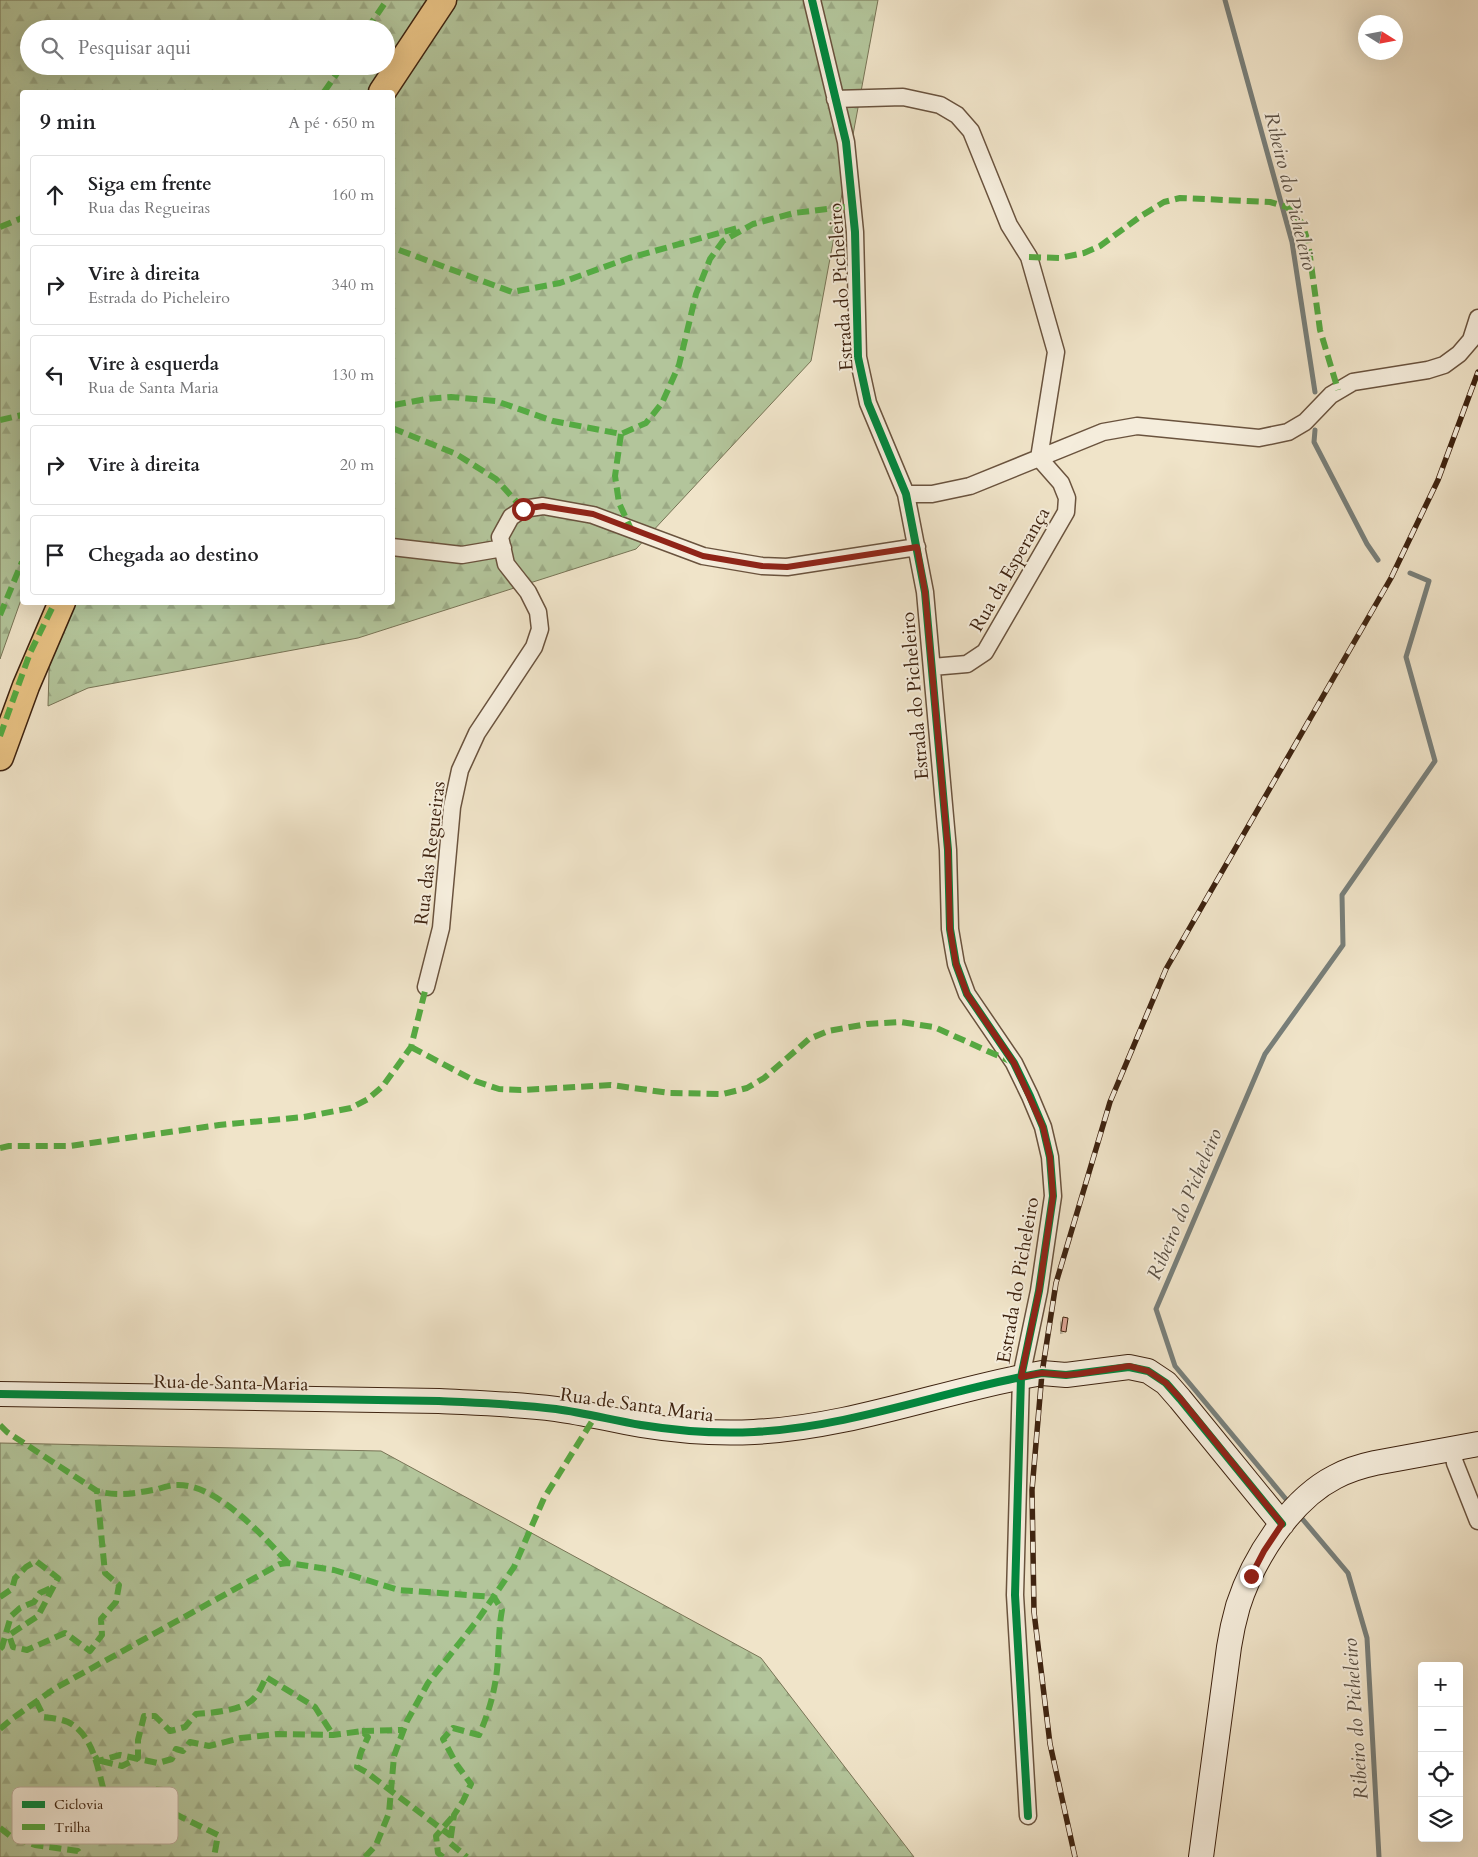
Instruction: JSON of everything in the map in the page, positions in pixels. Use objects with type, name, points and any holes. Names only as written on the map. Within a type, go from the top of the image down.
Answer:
[{"type":"main road","points":[[395,72],[443,0]]},
{"type":"main road","points":[[383,90],[393,75]]},
{"type":"main road","points":[[0,757],[26,686],[61,605]]},
{"type":"street","name":"Estrada do Picheleiro","points":[[812,0],[846,142],[854,232],[858,357],[868,403],[906,494],[925,592],[948,850],[950,929],[956,964],[967,994],[1014,1063],[1043,1127],[1050,1157],[1053,1196],[1039,1291],[1021,1377],[1015,1595],[1028,1816]]},
{"type":"street","points":[[835,99],[903,97],[940,105],[957,115],[971,131],[1009,225],[1029,256],[1056,352],[1039,458]]},
{"type":"street","points":[[906,494],[932,494],[970,486],[1103,432],[1137,426],[1259,438],[1288,432],[1305,422],[1331,395],[1353,382],[1428,370],[1444,365],[1459,354],[1471,340],[1478,318]]},
{"type":"street","name":"Rua da Esperança","points":[[932,667],[967,664],[985,652],[1066,512],[1068,498],[1061,483],[1039,458]]},
{"type":"street","name":"Rua das Regueiras","points":[[426,987],[441,928],[452,807],[460,770],[477,733],[534,647],[540,629],[538,612],[528,592],[506,564],[500,537],[511,516],[523,509],[543,506],[593,514],[703,556],[762,566],[787,567],[917,547]]},
{"type":"street","points":[[395,546],[462,555],[503,548]]},
{"type":"street","name":"Rua de Santa Maria","points":[[0,1394],[439,1401],[503,1404],[555,1409],[684,1431],[755,1432],[848,1419],[1042,1373],[1072,1375],[1129,1366],[1148,1371],[1166,1383],[1291,1514]]},
{"type":"street","points":[[1201,1857],[1234,1621],[1242,1596],[1258,1561],[1291,1514],[1314,1491],[1334,1477],[1359,1467],[1390,1459],[1478,1444]]},
{"type":"street","points":[[1452,1448],[1455,1463],[1478,1521]]},
{"type":"green space","points":[[0,0],[878,0],[811,361],[636,549],[358,638],[88,688],[48,706],[51,605],[395,605],[395,90],[20,90],[20,603],[0,659]]},
{"type":"green space","points":[[0,1443],[381,1451],[761,1658],[914,1857],[0,1857]]},
{"type":"building","points":[[1063,1317],[1068,1318],[1066,1332],[1061,1331]]},
{"type":"waterway","name":"Ribeiro do Picheleiro","points":[[1225,0],[1292,242],[1315,392]]},
{"type":"waterway","points":[[1315,430],[1314,442],[1367,544],[1378,560]]},
{"type":"waterway","name":"Ribeiro do Picheleiro","points":[[1290,1504],[1175,1366],[1156,1309],[1265,1054],[1343,945],[1342,895],[1435,761],[1406,657],[1429,581],[1410,573]]},
{"type":"waterway","name":"Ribeiro do Picheleiro","points":[[1299,1515],[1348,1573],[1367,1638],[1379,1857]]},
{"type":"railway","points":[[1075,1857],[1050,1744],[1034,1612],[1032,1490],[1042,1373],[1056,1283],[1110,1102],[1166,969],[1391,578],[1438,480],[1478,372]]},
{"type":"marked path","points":[[373,20],[387,0]]},
{"type":"marked path","points":[[325,90],[336,75]]},
{"type":"marked path","points":[[1029,257],[1059,258],[1084,253],[1100,246],[1164,202],[1180,198],[1270,202],[1287,207],[1302,223],[1308,242],[1320,330],[1338,390]]},
{"type":"marked path","points":[[395,405],[451,397],[496,401],[553,421],[621,434],[646,423],[662,403],[679,365],[696,294],[710,259],[723,241],[753,224],[794,213],[852,206]]},
{"type":"marked path","points":[[0,227],[20,219]]},
{"type":"marked path","points":[[399,250],[512,292],[560,283],[629,258],[741,227]]},
{"type":"marked path","points":[[0,420],[20,415]]},
{"type":"marked path","points":[[395,429],[456,454],[496,479],[523,509]]},
{"type":"marked path","points":[[621,434],[615,476],[619,503],[631,529]]},
{"type":"marked path","points":[[0,615],[20,567]]},
{"type":"marked path","points":[[0,736],[30,653],[54,605]]},
{"type":"marked path","points":[[0,1148],[9,1146],[70,1146],[219,1125],[304,1117],[351,1108],[368,1099],[383,1086],[411,1047],[426,987]]},
{"type":"marked path","points":[[411,1047],[475,1081],[499,1089],[521,1090],[611,1085],[670,1093],[723,1094],[747,1088],[764,1078],[809,1039],[828,1031],[867,1024],[900,1022],[934,1027],[1012,1062]]},
{"type":"marked path","points":[[365,1857],[376,1845],[389,1813],[394,1756],[407,1721],[428,1683],[479,1618],[514,1567],[544,1498],[596,1415]]},
{"type":"marked path","points":[[0,1425],[7,1432],[97,1491],[112,1494],[128,1494],[177,1485],[192,1487],[208,1493],[223,1502],[252,1526],[288,1563]]},
{"type":"marked path","points":[[0,1597],[12,1589],[15,1578],[26,1567],[36,1561],[58,1578],[38,1616],[9,1635],[13,1647],[27,1650],[65,1633],[90,1651],[102,1635],[101,1619],[116,1602],[119,1585],[105,1573],[97,1491]]},
{"type":"marked path","points":[[0,1729],[54,1689],[280,1564],[288,1563],[334,1570],[399,1590],[494,1597],[502,1610],[496,1677],[486,1716],[479,1735],[453,1728],[443,1739],[457,1765],[471,1784],[454,1815],[450,1843],[467,1857]]},
{"type":"marked path","points":[[0,1649],[11,1616],[20,1608],[34,1602],[40,1593],[51,1588]]},
{"type":"marked path","points":[[101,1761],[122,1766],[138,1758],[138,1740],[144,1716],[155,1716],[170,1731],[185,1727],[196,1714],[230,1710],[248,1703],[257,1695],[266,1677],[315,1707],[333,1735]]},
{"type":"marked path","points":[[36,1701],[44,1717],[68,1722],[83,1735],[93,1752],[103,1787]]},
{"type":"marked path","points":[[362,1731],[403,1730]]},
{"type":"marked path","points":[[95,1756],[98,1761],[120,1755],[158,1763],[172,1759],[176,1749],[183,1751],[190,1742],[209,1746],[241,1738],[278,1734],[333,1735],[362,1731],[368,1737],[357,1767],[451,1836]]},
{"type":"marked path","points":[[178,1815],[218,1835],[214,1857]]},
{"type":"marked path","points":[[443,1857],[438,1853],[436,1836],[454,1815]]},
{"type":"marked path","points":[[0,1828],[12,1837]]},
{"type":"marked path","points":[[32,1844],[78,1851],[82,1857]]},
{"type":"cycle path","points":[[812,0],[846,142],[855,232],[858,357],[868,403],[906,494],[925,592],[948,850],[950,929],[956,964],[967,994],[1014,1063],[1043,1127],[1050,1157],[1053,1196],[1039,1291],[1021,1377],[1015,1595],[1028,1816]]},
{"type":"cycle path","points":[[0,1394],[483,1403],[556,1409],[669,1429],[740,1433],[791,1429],[863,1416],[1006,1380],[1042,1373],[1066,1375],[1129,1367],[1148,1371],[1166,1383],[1282,1524]]},
{"type":"route","points":[[523,509],[543,506],[593,514],[703,556],[762,566],[787,567],[917,547],[925,592],[948,850],[950,929],[956,964],[967,994],[1014,1063],[1043,1127],[1050,1157],[1053,1196],[1039,1291],[1021,1377],[1042,1373],[1078,1374],[1129,1366],[1148,1371],[1166,1383],[1282,1524],[1258,1561],[1251,1576]]}]
